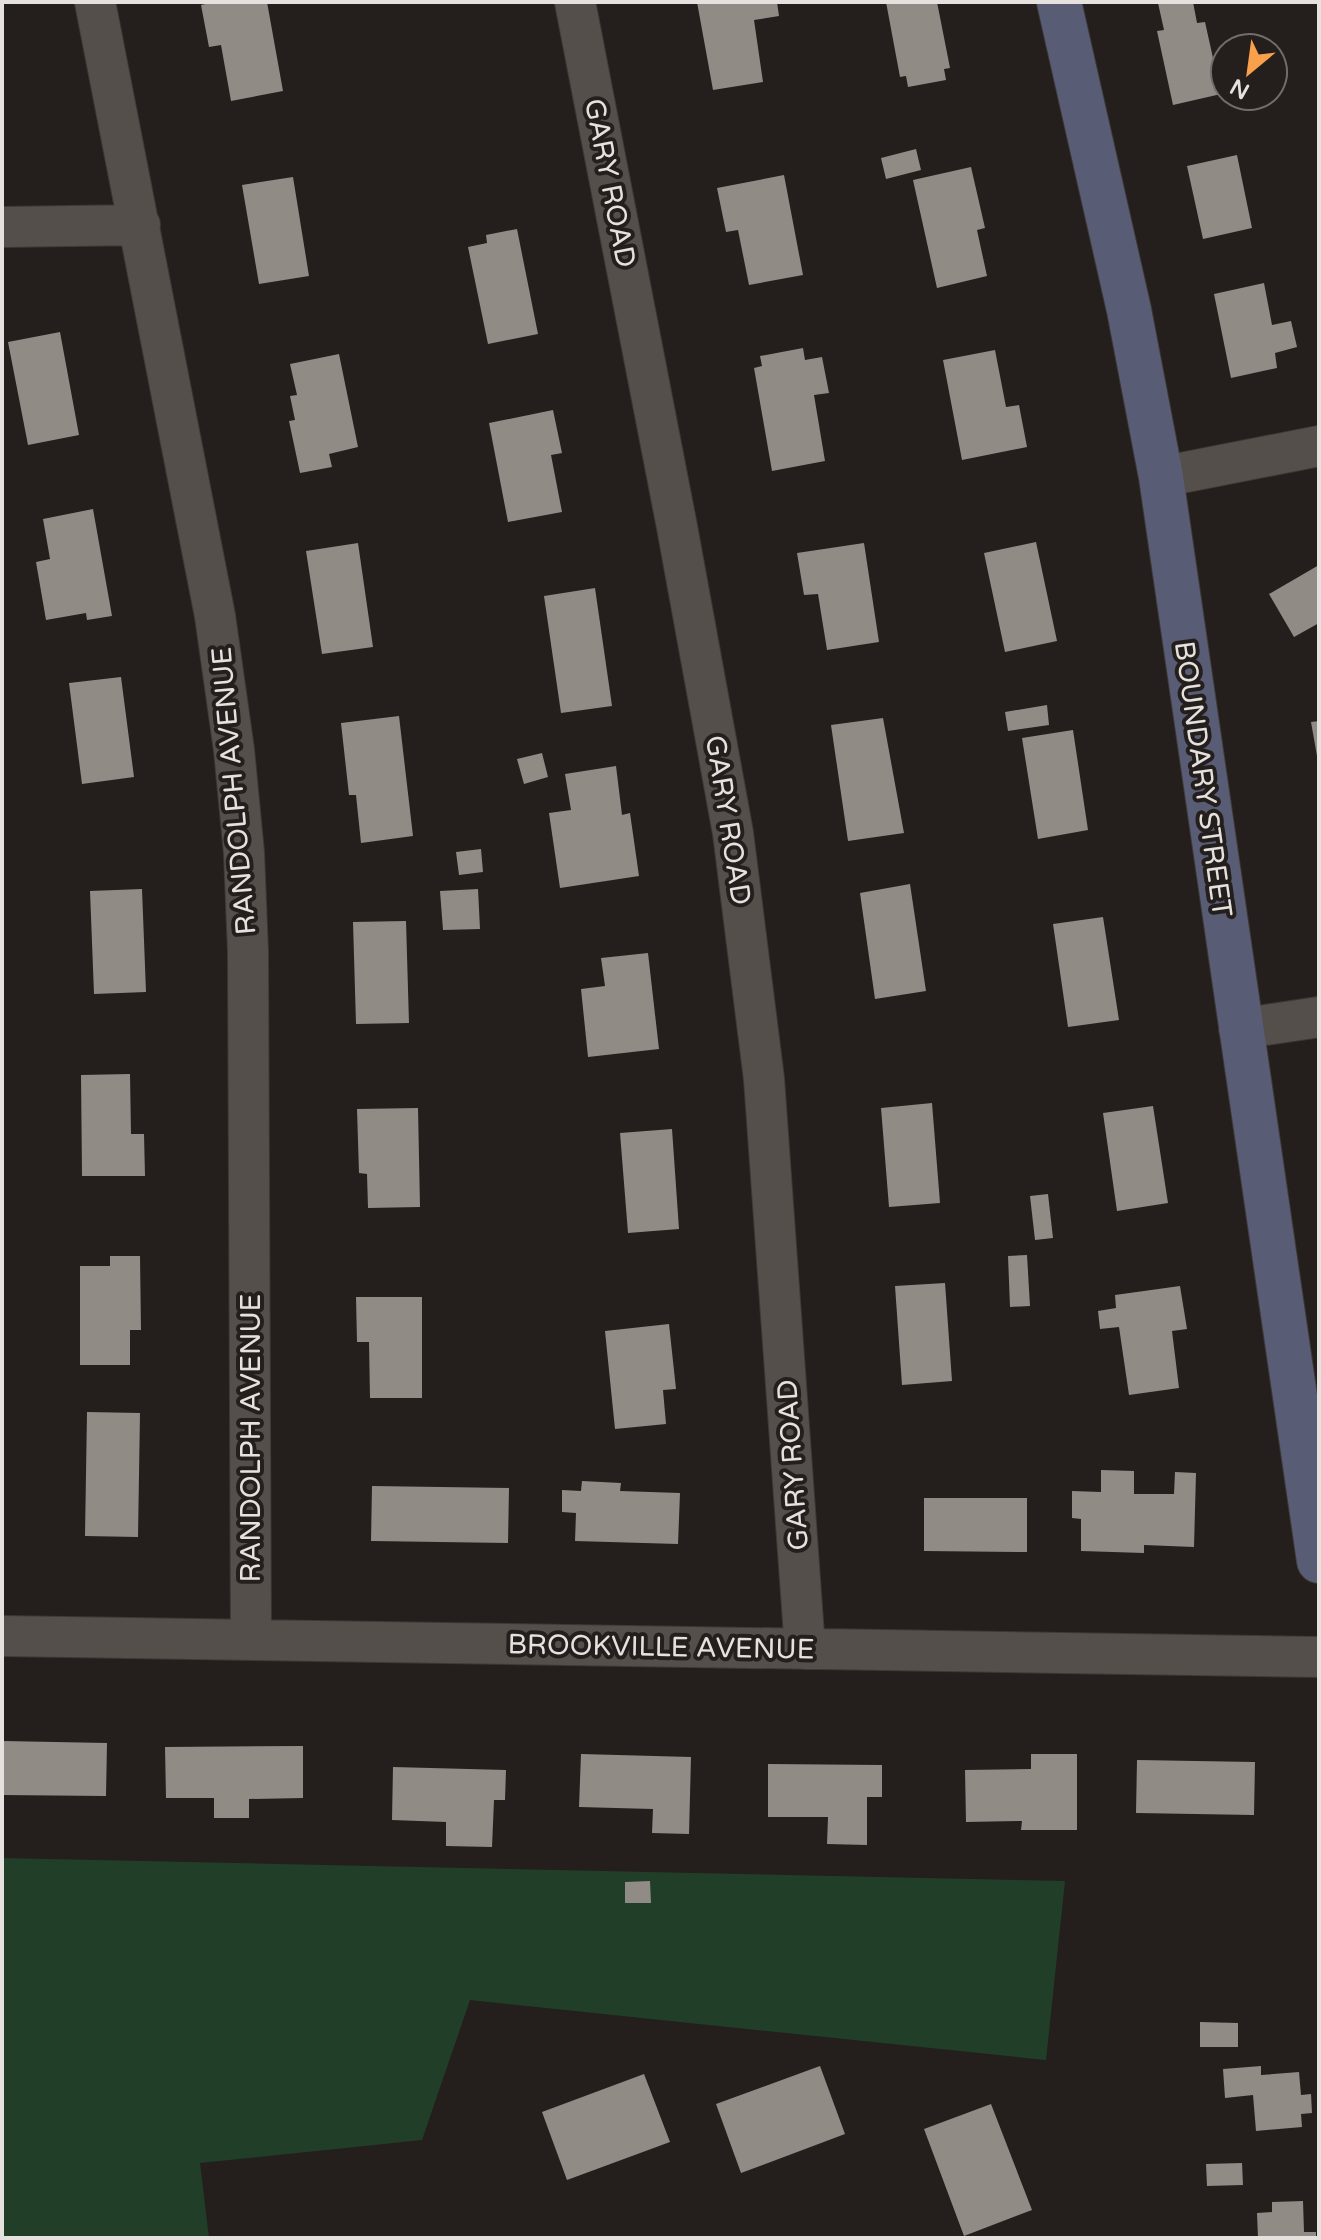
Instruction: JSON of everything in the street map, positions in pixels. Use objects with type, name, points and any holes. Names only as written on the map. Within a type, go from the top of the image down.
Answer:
[{"type":"main road","name":"BOUNDARY STREET","points":[[1059,2],[1129,310],[1161,477],[1239,1029],[1319,1561]]},
{"type":"street","name":"RANDOLPH AVENUE","points":[[95,2],[215,616],[234,750],[244,853],[248,952],[251,1639]]},
{"type":"street","name":"GARY ROAD","points":[[575,2],[672,496],[735,848],[764,1079],[805,1649]]},
{"type":"street","points":[[2,227],[140,225]]},
{"type":"street","points":[[1161,477],[1319,446]]},
{"type":"street","points":[[1239,1029],[1319,1017]]},
{"type":"street","name":"BROOKVILLE AVENUE","points":[[2,1636],[1319,1657]]},
{"type":"green space","points":[[2,1858],[1065,1881],[1046,2060],[470,2000],[422,2140],[200,2163],[209,2238],[2,2238]]},
{"type":"building","points":[[214,2],[267,2],[283,91],[231,101],[221,45],[209,47],[201,5]]},
{"type":"building","points":[[697,2],[777,2],[779,16],[754,20],[763,82],[713,90]]},
{"type":"building","points":[[886,2],[937,2],[950,68],[944,69],[946,80],[908,87],[906,76],[900,77]]},
{"type":"building","points":[[1193,2],[1197,23],[1205,22],[1209,40],[1209,97],[1173,105],[1157,31],[1164,30],[1158,3]]},
{"type":"building","points":[[916,149],[921,170],[886,179],[881,158]]},
{"type":"building","points":[[1237,155],[1252,228],[1203,239],[1187,166]]},
{"type":"building","points":[[971,167],[985,228],[977,230],[987,276],[937,288],[913,180]]},
{"type":"building","points":[[784,175],[803,275],[749,285],[738,230],[726,232],[717,188]]},
{"type":"building","points":[[293,177],[309,276],[259,284],[242,185]]},
{"type":"building","points":[[517,229],[538,334],[488,344],[468,247],[487,243],[486,235]]},
{"type":"building","points":[[1264,283],[1272,325],[1291,321],[1297,347],[1275,353],[1277,368],[1231,378],[1214,294]]},
{"type":"building","points":[[60,332],[79,435],[28,445],[8,342]]},
{"type":"building","points":[[803,348],[805,360],[822,357],[829,393],[814,395],[825,461],[772,471],[754,368],[762,366],[760,356]]},
{"type":"building","points":[[995,350],[1006,407],[1019,405],[1027,447],[962,460],[943,360]]},
{"type":"building","points":[[339,354],[358,447],[329,454],[332,467],[300,473],[289,421],[295,420],[290,396],[297,395],[290,364]]},
{"type":"building","points":[[553,410],[562,453],[551,455],[562,512],[508,522],[489,423]]},
{"type":"building","points":[[93,509],[112,616],[87,620],[86,613],[46,620],[36,562],[50,559],[43,519]]},
{"type":"building","points":[[1036,542],[1057,641],[1005,652],[984,553]]},
{"type":"building","points":[[358,543],[373,647],[322,654],[306,551]]},
{"type":"building","points":[[864,543],[879,642],[827,650],[818,594],[804,595],[797,553]]},
{"type":"building","points":[[1319,565],[1319,623],[1294,637],[1269,594]]},
{"type":"building","points":[[595,588],[612,706],[561,713],[544,596]]},
{"type":"building","points":[[121,677],[134,777],[82,784],[69,683]]},
{"type":"building","points":[[1047,705],[1049,725],[1008,731],[1005,712]]},
{"type":"building","points":[[399,716],[413,836],[361,843],[356,795],[349,795],[341,723]]},
{"type":"building","points":[[883,718],[904,833],[848,841],[831,725]]},
{"type":"building","points":[[1319,721],[1319,756],[1317,756],[1311,722]]},
{"type":"building","points":[[1073,730],[1088,830],[1038,839],[1022,738]]},
{"type":"building","points":[[542,753],[548,777],[524,784],[517,759]]},
{"type":"building","points":[[616,766],[622,815],[630,813],[639,876],[560,888],[549,813],[571,810],[565,774]]},
{"type":"building","points":[[481,849],[483,872],[459,875],[456,852]]},
{"type":"building","points":[[910,884],[926,991],[875,999],[860,893]]},
{"type":"building","points":[[142,889],[146,992],[94,994],[90,891]]},
{"type":"building","points":[[478,889],[480,929],[443,930],[440,891]]},
{"type":"building","points":[[1103,917],[1119,1020],[1068,1027],[1053,924]]},
{"type":"building","points":[[406,921],[409,1023],[356,1024],[353,922]]},
{"type":"building","points":[[648,953],[659,1049],[588,1057],[581,989],[605,986],[601,958]]},
{"type":"building","points":[[130,1074],[131,1134],[144,1134],[145,1176],[82,1176],[81,1075]]},
{"type":"building","points":[[932,1103],[940,1203],[889,1207],[881,1108]]},
{"type":"building","points":[[1153,1106],[1168,1203],[1117,1211],[1103,1113]]},
{"type":"building","points":[[418,1108],[420,1207],[368,1208],[367,1174],[359,1173],[357,1109]]},
{"type":"building","points":[[672,1129],[679,1229],[628,1233],[620,1133]]},
{"type":"building","points":[[1048,1194],[1053,1238],[1035,1240],[1030,1196]]},
{"type":"building","points":[[1027,1255],[1030,1306],[1010,1307],[1008,1256]]},
{"type":"building","points":[[110,1256],[140,1256],[141,1330],[130,1330],[130,1365],[80,1365],[80,1266],[110,1266]]},
{"type":"building","points":[[945,1283],[952,1381],[902,1385],[895,1286]]},
{"type":"building","points":[[1180,1286],[1187,1329],[1172,1331],[1179,1388],[1129,1395],[1119,1327],[1100,1329],[1098,1311],[1116,1308],[1115,1295]]},
{"type":"building","points":[[356,1297],[422,1297],[422,1398],[370,1398],[369,1342],[357,1342]]},
{"type":"building","points":[[669,1324],[676,1389],[663,1390],[666,1424],[615,1429],[605,1331]]},
{"type":"building","points":[[87,1412],[140,1413],[138,1537],[85,1536]]},
{"type":"building","points":[[1101,1470],[1134,1471],[1134,1494],[1174,1494],[1175,1472],[1196,1473],[1194,1547],[1144,1545],[1144,1553],[1081,1551],[1081,1519],[1072,1518],[1072,1491],[1101,1492]]},
{"type":"building","points":[[582,1481],[621,1483],[620,1491],[680,1493],[678,1544],[575,1541],[576,1513],[562,1512],[562,1490],[581,1491]]},
{"type":"building","points":[[372,1486],[509,1488],[508,1543],[371,1541]]},
{"type":"building","points":[[924,1498],[1027,1498],[1027,1552],[924,1551]]},
{"type":"building","points":[[3,1741],[107,1743],[106,1796],[2,1795]]},
{"type":"building","points":[[303,1746],[303,1798],[249,1799],[249,1818],[214,1818],[214,1798],[166,1798],[165,1747]]},
{"type":"building","points":[[581,1754],[691,1757],[689,1834],[652,1833],[653,1809],[579,1807]]},
{"type":"building","points":[[1031,1754],[1077,1754],[1077,1830],[1021,1830],[1022,1821],[966,1822],[965,1770],[1031,1769]]},
{"type":"building","points":[[1137,1760],[1255,1762],[1254,1815],[1136,1813]]},
{"type":"building","points":[[768,1764],[882,1765],[882,1797],[867,1797],[867,1845],[827,1844],[828,1817],[768,1817]]},
{"type":"building","points":[[393,1767],[506,1770],[505,1800],[494,1800],[492,1847],[446,1846],[446,1822],[392,1820]]},
{"type":"building","points":[[650,1881],[651,1903],[625,1903],[625,1882]]},
{"type":"building","points":[[1200,2022],[1238,2023],[1238,2047],[1200,2047]]},
{"type":"building","points":[[820,2066],[845,2134],[741,2173],[716,2104]]},
{"type":"building","points":[[1261,2066],[1261,2075],[1299,2072],[1301,2095],[1311,2094],[1312,2113],[1301,2114],[1302,2127],[1256,2131],[1253,2095],[1225,2098],[1223,2069]]},
{"type":"building","points":[[644,2074],[670,2142],[567,2180],[542,2112]]},
{"type":"building","points":[[991,2104],[1032,2210],[964,2236],[924,2129]]},
{"type":"building","points":[[1242,2163],[1243,2185],[1207,2186],[1206,2164]]},
{"type":"building","points":[[1303,2201],[1304,2232],[1316,2232],[1316,2238],[1258,2238],[1257,2213],[1272,2212],[1272,2202]]}]
